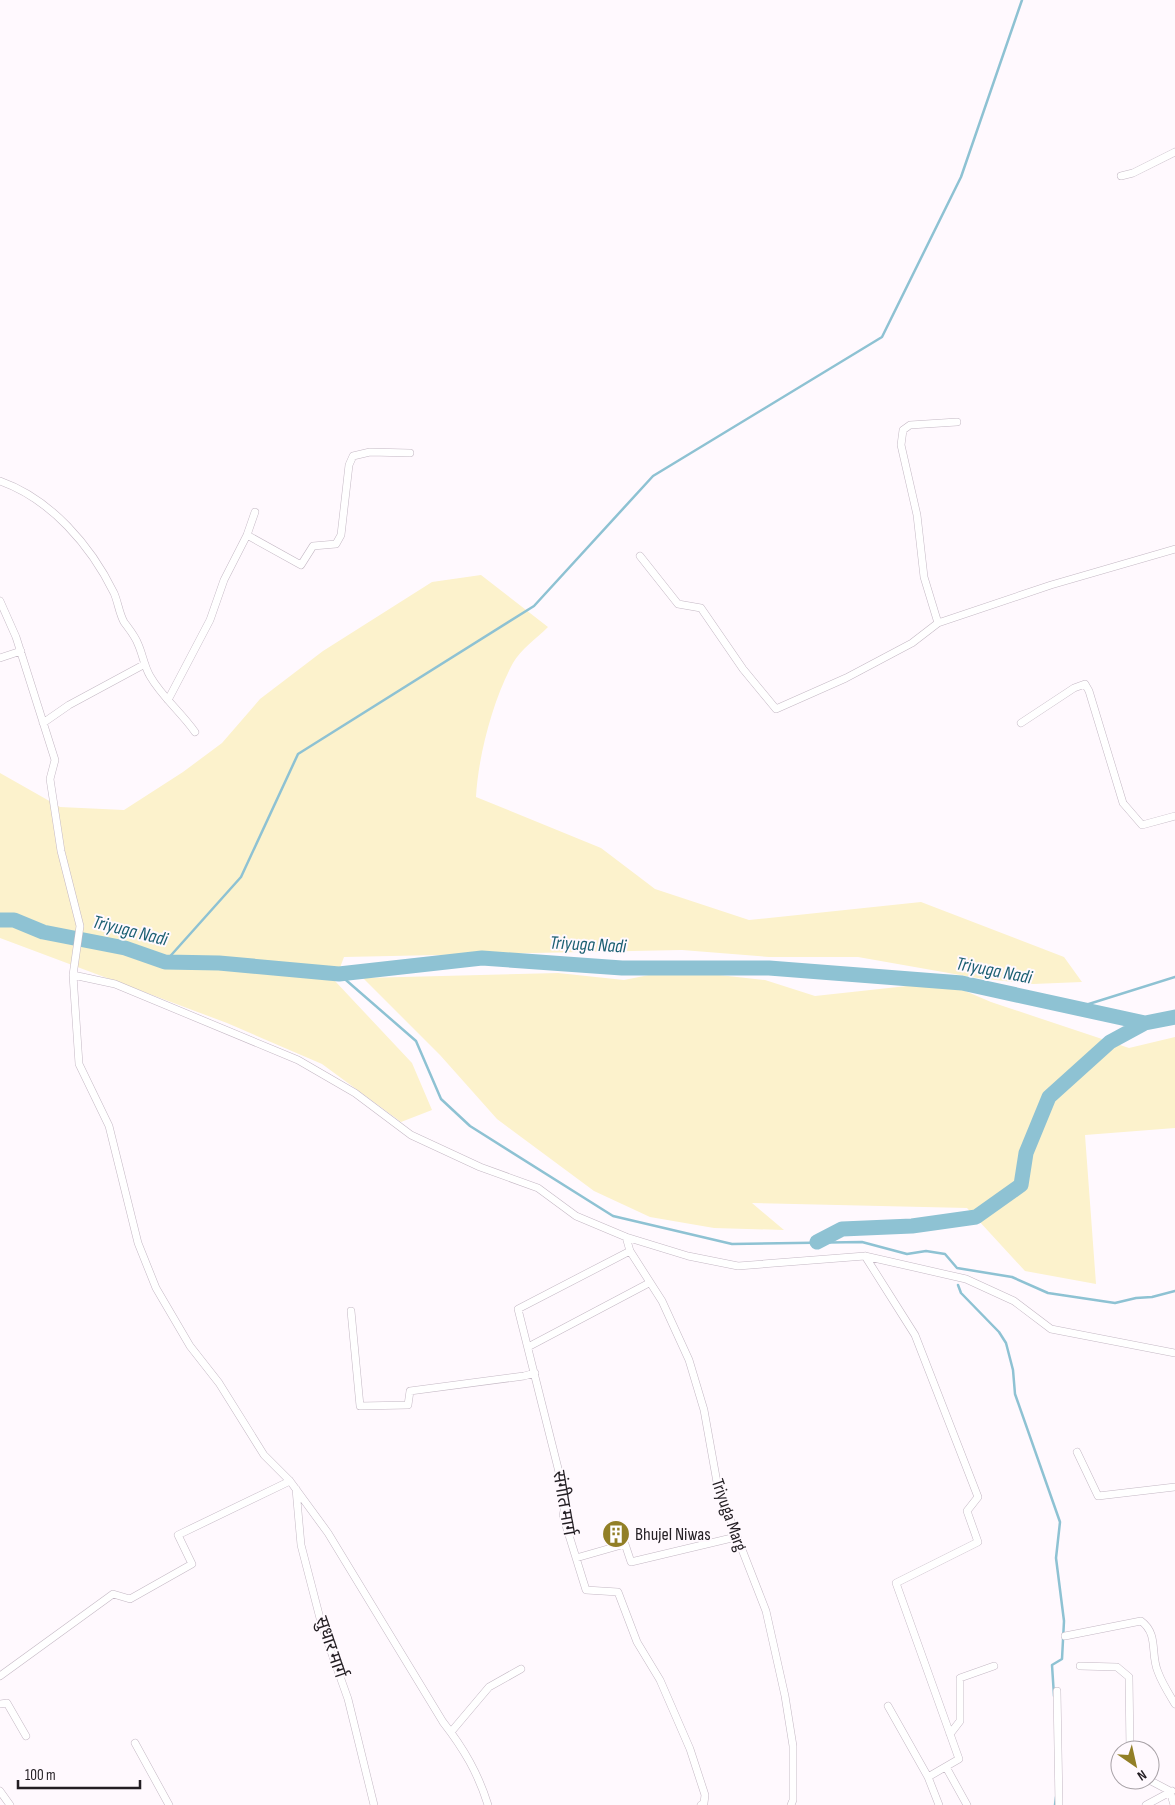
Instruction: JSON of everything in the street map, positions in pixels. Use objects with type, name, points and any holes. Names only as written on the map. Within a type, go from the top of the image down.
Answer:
[{"type":"street","points":[[1120,176],[1133,174],[1175,152]]},
{"type":"street","points":[[938,623],[924,578],[917,514],[901,445],[903,430],[910,425],[957,422]]},
{"type":"street","points":[[247,536],[301,565],[314,546],[336,544],[341,535],[349,465],[353,456],[370,452],[410,453]]},
{"type":"street","points":[[0,481],[23,492],[53,513],[85,547],[114,594],[124,620],[138,643],[144,664],[157,687],[179,709],[195,732]]},
{"type":"street","points":[[168,700],[210,620],[224,580],[247,536],[255,512]]},
{"type":"street","points":[[640,556],[678,604],[701,608],[743,669],[776,709],[846,678],[912,643],[938,623],[1051,584],[1175,550]]},
{"type":"street","points":[[0,600],[21,651],[55,760],[50,780],[61,851],[80,926],[73,975],[79,1064],[109,1126],[138,1243],[156,1288],[190,1346],[219,1383],[264,1455],[296,1488],[342,1556],[451,1732],[463,1748],[479,1778],[488,1805]]},
{"type":"street","points":[[0,658],[21,651]]},
{"type":"street","points":[[42,723],[69,705],[144,664]]},
{"type":"street","points":[[1021,723],[1074,688],[1085,684],[1089,690],[1123,803],[1142,825],[1175,816]]},
{"type":"street","points":[[73,975],[115,984],[298,1060],[356,1093],[411,1135],[480,1167],[538,1188],[576,1216],[626,1237],[688,1256],[738,1266],[865,1256],[966,1279],[1014,1301],[1052,1329],[1175,1352]]},
{"type":"street","name":"Triyuga Marg","points":[[626,1237],[630,1251],[662,1301],[689,1360],[704,1410],[718,1488],[766,1611],[785,1696],[793,1746],[793,1800],[790,1805]]},
{"type":"street","name":"संगीत मार्ग","points":[[630,1251],[518,1308],[566,1500],[563,1516],[586,1590],[618,1592],[637,1642],[660,1680],[690,1749],[705,1795],[704,1804],[702,1805]]},
{"type":"street","points":[[865,1256],[915,1335],[978,1497],[967,1511],[978,1542],[896,1582],[959,1760],[928,1776]]},
{"type":"street","points":[[528,1347],[649,1283]]},
{"type":"street","points":[[351,1312],[360,1406],[408,1405],[410,1391],[524,1376],[535,1372]]},
{"type":"street","points":[[1077,1452],[1098,1496],[1175,1487]]},
{"type":"street","points":[[0,1676],[113,1594],[130,1599],[192,1564],[178,1535],[290,1481]]},
{"type":"street","name":"सुधार मार्ग","points":[[296,1488],[302,1545],[322,1626],[348,1699],[374,1805]]},
{"type":"street","points":[[576,1558],[625,1544],[631,1562],[736,1537]]},
{"type":"street","points":[[1065,1636],[1141,1621],[1149,1627],[1153,1637],[1157,1671],[1175,1704]]},
{"type":"street","points":[[950,1734],[960,1720],[960,1678],[994,1666]]},
{"type":"street","points":[[1080,1666],[1117,1668],[1130,1677],[1130,1740]]},
{"type":"street","points":[[451,1732],[489,1687],[521,1669]]},
{"type":"street","points":[[1057,1691],[1059,1805]]},
{"type":"street","points":[[0,1704],[8,1704],[26,1736]]},
{"type":"street","points":[[888,1706],[928,1776],[939,1805]]},
{"type":"street","points":[[135,1743],[169,1805]]},
{"type":"street","points":[[946,1767],[967,1805]]},
{"type":"street","points":[[1160,1785],[1173,1790]]},
{"type":"street","points":[[1146,1805],[1173,1790]]},
{"type":"street","points":[[1173,1790],[1174,1805]]},
{"type":"street","points":[[0,1792],[10,1805]]},
{"type":"sand","points":[[481,575],[548,627],[520,653],[506,677],[493,711],[483,747],[476,797],[601,848],[655,889],[749,920],[921,902],[1064,957],[1082,982],[1033,984],[977,978],[858,957],[769,957],[682,950],[344,957],[335,981],[412,1063],[432,1110],[401,1122],[322,1064],[227,1023],[0,938],[0,773],[60,807],[124,810],[183,772],[222,743],[260,699],[323,651],[432,582]]},
{"type":"sand","points":[[674,970],[765,980],[815,996],[944,982],[991,1002],[1129,1048],[1175,1037],[1175,1128],[1085,1135],[1096,1284],[1025,1271],[967,1208],[752,1203],[784,1230],[714,1228],[650,1217],[594,1191],[497,1119],[440,1055],[363,978],[558,973],[624,980]]},
{"type":"waterway","points":[[165,962],[241,877],[298,754],[534,606],[653,476],[882,337],[961,177],[1022,0]]},
{"type":"waterway","name":"Triyuga Nadi","points":[[0,920],[14,920],[43,932],[125,948],[165,962],[219,963],[339,974],[482,958],[622,968],[769,968],[962,983],[1145,1023],[1175,1017]]},
{"type":"waterway","points":[[339,974],[416,1041],[441,1099],[470,1126],[613,1216],[732,1244],[862,1242],[907,1254],[926,1251],[945,1254],[957,1268],[1012,1277],[1048,1293],[1115,1303],[1175,1291]]},
{"type":"waterway","points":[[1076,1008],[1175,977]]},
{"type":"waterway","points":[[817,1242],[842,1229],[912,1226],[976,1217],[1021,1185],[1026,1153],[1049,1097],[1110,1042],[1145,1023]]},
{"type":"waterway","points":[[958,1285],[961,1293],[999,1332],[1006,1343],[1013,1370],[1015,1394],[1060,1522],[1056,1558],[1064,1621],[1062,1659],[1052,1665],[1054,1696]]},
{"type":"waterway","points":[[1055,1805],[1056,1797]]},
{"type":"place","name":"Bhujel Niwas","points":[[616,1534]]}]
